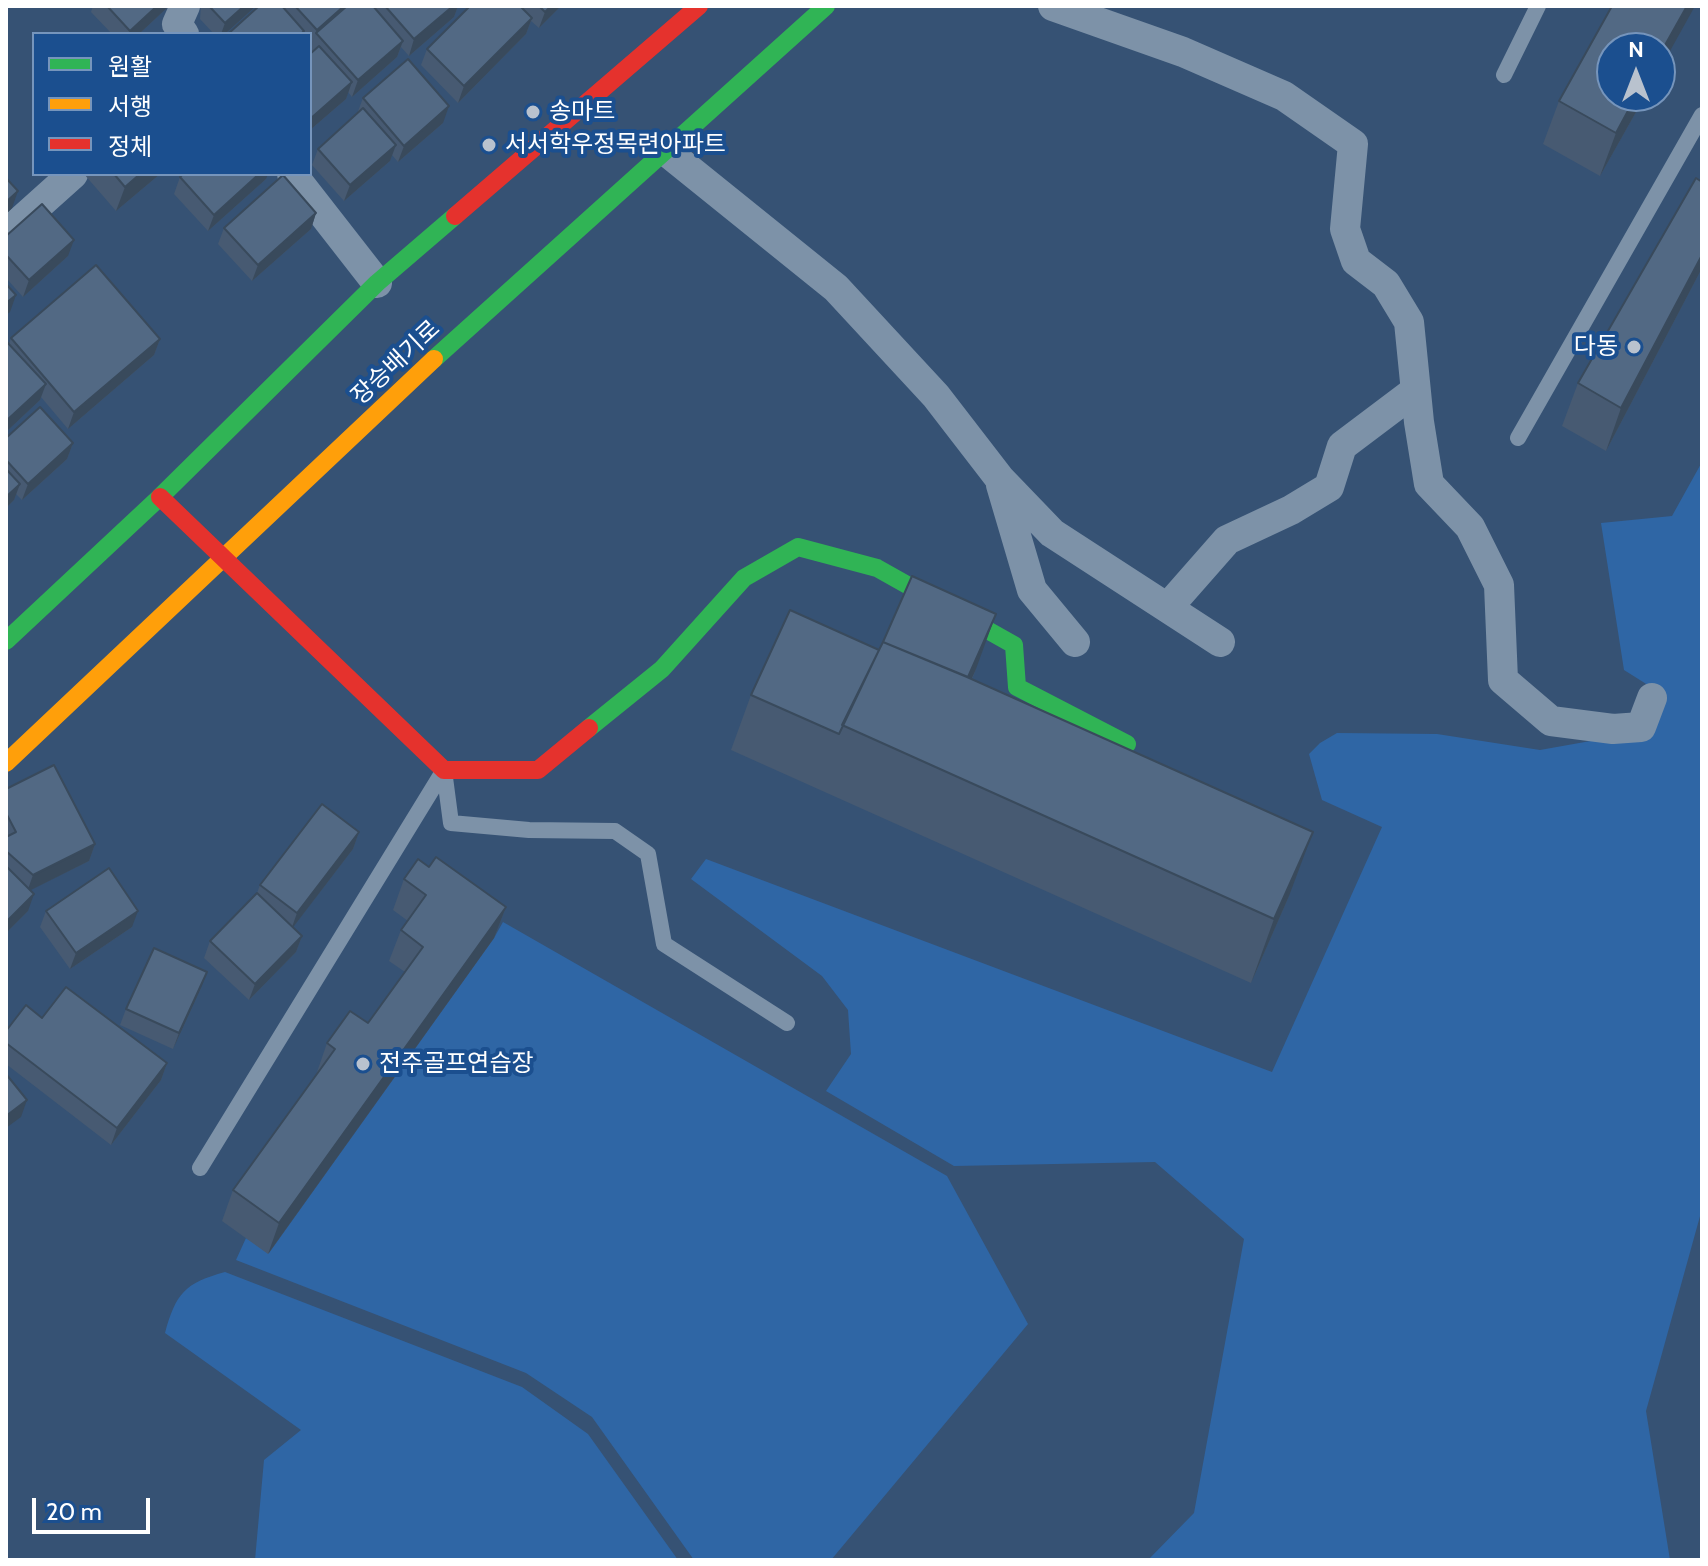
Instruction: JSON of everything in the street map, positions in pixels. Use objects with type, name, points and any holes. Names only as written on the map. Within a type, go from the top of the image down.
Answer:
[{"type":"street","points":[[183,32],[177,24],[185,6]]},
{"type":"street","points":[[8,635],[160,497],[377,283],[699,6]]},
{"type":"street","name":"장승배기로","points":[[6,763],[450,344],[826,6]]},
{"type":"street","points":[[1053,6],[1183,52],[1284,96],[1353,144],[1345,229],[1356,261],[1386,284],[1409,322],[1415,391],[1429,484],[1470,527],[1499,585],[1503,680],[1551,721],[1613,729],[1641,727],[1652,698]]},
{"type":"street","points":[[666,151],[836,288],[936,396],[1000,479],[1052,533],[1169,606],[1220,642]]},
{"type":"street","points":[[6,234],[71,176]]},
{"type":"street","points":[[294,176],[377,283]]},
{"type":"street","points":[[1169,606],[1227,540],[1291,510],[1329,487],[1342,446],[1415,391]]},
{"type":"street","points":[[1000,479],[1032,590],[1075,642]]},
{"type":"street","points":[[160,497],[444,770],[538,770],[662,669],[744,578],[798,547],[877,568],[1014,645],[1017,687],[1127,744]]},
{"type":"lane","points":[[1504,75],[1538,6]]},
{"type":"lane","points":[[1518,438],[1702,115]]},
{"type":"lane","points":[[444,770],[451,823],[529,830],[615,831],[648,854],[664,944],[787,1023]]},
{"type":"lane","points":[[200,1168],[444,770]]},
{"type":"shaded area","points":[[1702,462],[1702,1209],[1646,1411],[1670,1560],[1148,1560],[1194,1513],[1244,1239],[1155,1162],[954,1166],[826,1091],[851,1054],[848,1010],[822,976],[691,879],[706,859],[1272,1072],[1382,827],[1322,800],[1309,754],[1337,733],[1437,734],[1540,750],[1641,732],[1667,697],[1624,670],[1601,523],[1672,516]]},
{"type":"shaded area","points":[[503,922],[947,1176],[1028,1324],[831,1560],[694,1560],[592,1417],[526,1373],[236,1260],[246,1238],[269,1253]]},
{"type":"shaded area","points":[[225,1272],[522,1387],[588,1434],[678,1560],[255,1560],[264,1460],[301,1430],[165,1333],[173,1308],[184,1292],[200,1281]]},
{"type":"building","points":[[107,6],[157,6],[130,31]]},
{"type":"building","points":[[209,6],[244,6],[225,23]]},
{"type":"building","points":[[259,6],[282,6],[304,31],[303,32],[230,32]]},
{"type":"building","points":[[295,6],[344,6],[317,30]]},
{"type":"building","points":[[347,6],[373,6],[403,41],[358,80],[316,33]]},
{"type":"building","points":[[385,6],[453,6],[414,39]]},
{"type":"building","points":[[470,6],[520,6],[532,18],[464,86],[427,49]]},
{"type":"building","points":[[1612,6],[1687,6],[1672,32],[1597,32]]},
{"type":"building","points":[[1596,35],[1596,112],[1627,112],[1616,133],[1559,101]]},
{"type":"building","points":[[319,46],[352,82],[312,117],[312,52]]},
{"type":"building","points":[[408,59],[449,106],[404,146],[363,98]]},
{"type":"building","points":[[363,108],[396,145],[350,185],[318,149]]},
{"type":"building","points":[[116,176],[138,176],[125,187]]},
{"type":"building","points":[[181,176],[257,176],[214,215]]},
{"type":"building","points":[[282,176],[316,213],[258,265],[224,228]]},
{"type":"building","points":[[6,178],[18,191],[6,202]]},
{"type":"building","name":"다동","points":[[1696,178],[1702,182],[1702,255],[1621,408],[1578,383]]},
{"type":"building","points":[[42,204],[74,240],[29,280],[6,255],[6,236]]},
{"type":"building","points":[[96,265],[160,339],[74,412],[11,338]]},
{"type":"building","points":[[6,284],[16,295],[6,303]]},
{"type":"building","points":[[6,341],[46,384],[6,421]]},
{"type":"building","points":[[40,407],[73,443],[28,484],[6,460],[6,438]]},
{"type":"building","points":[[6,469],[20,484],[6,497]]},
{"type":"building","points":[[912,576],[996,614],[968,677],[883,642]]},
{"type":"building","points":[[790,610],[879,650],[839,734],[751,695]]},
{"type":"building","points":[[883,642],[1313,832],[1274,919],[842,725]]},
{"type":"building","points":[[54,765],[95,844],[33,875],[6,851],[6,837],[16,832],[6,813],[6,789]]},
{"type":"building","points":[[322,804],[359,832],[297,913],[260,885]]},
{"type":"building","name":"전주골프연습장","points":[[436,857],[506,907],[279,1223],[233,1190],[335,1049],[327,1043],[350,1011],[368,1023],[423,947],[401,930],[426,895],[404,879],[418,859],[429,867]]},
{"type":"building","points":[[6,866],[34,894],[6,922]]},
{"type":"building","points":[[109,868],[138,911],[76,953],[46,911]]},
{"type":"building","points":[[257,893],[302,936],[255,984],[210,941]]},
{"type":"building","points":[[154,948],[207,972],[179,1033],[126,1009]]},
{"type":"building","points":[[66,987],[167,1063],[117,1128],[6,1043],[6,1031],[26,1005],[42,1018]]},
{"type":"building","points":[[6,1074],[27,1100],[6,1116]]},
{"type":"traffic: fast","points":[[434,359],[826,6]]},
{"type":"traffic: fast","points":[[6,641],[160,497],[377,283],[455,216]]},
{"type":"traffic: fast","points":[[589,728],[662,669],[744,578],[798,547],[877,568],[1014,645],[1017,687],[1127,744]]},
{"type":"traffic: slow","points":[[6,763],[434,359]]},
{"type":"traffic: jam","points":[[455,216],[699,6]]},
{"type":"traffic: jam","points":[[160,497],[444,770],[538,770],[589,728]]},
{"type":"place","name":"송마트","points":[[533,112]]},
{"type":"place","name":"서서학우정목련아파트","points":[[489,145]]},
{"type":"place","name":"다동","points":[[1634,347]]},
{"type":"place","name":"전주골프연습장","points":[[363,1064]]}]
